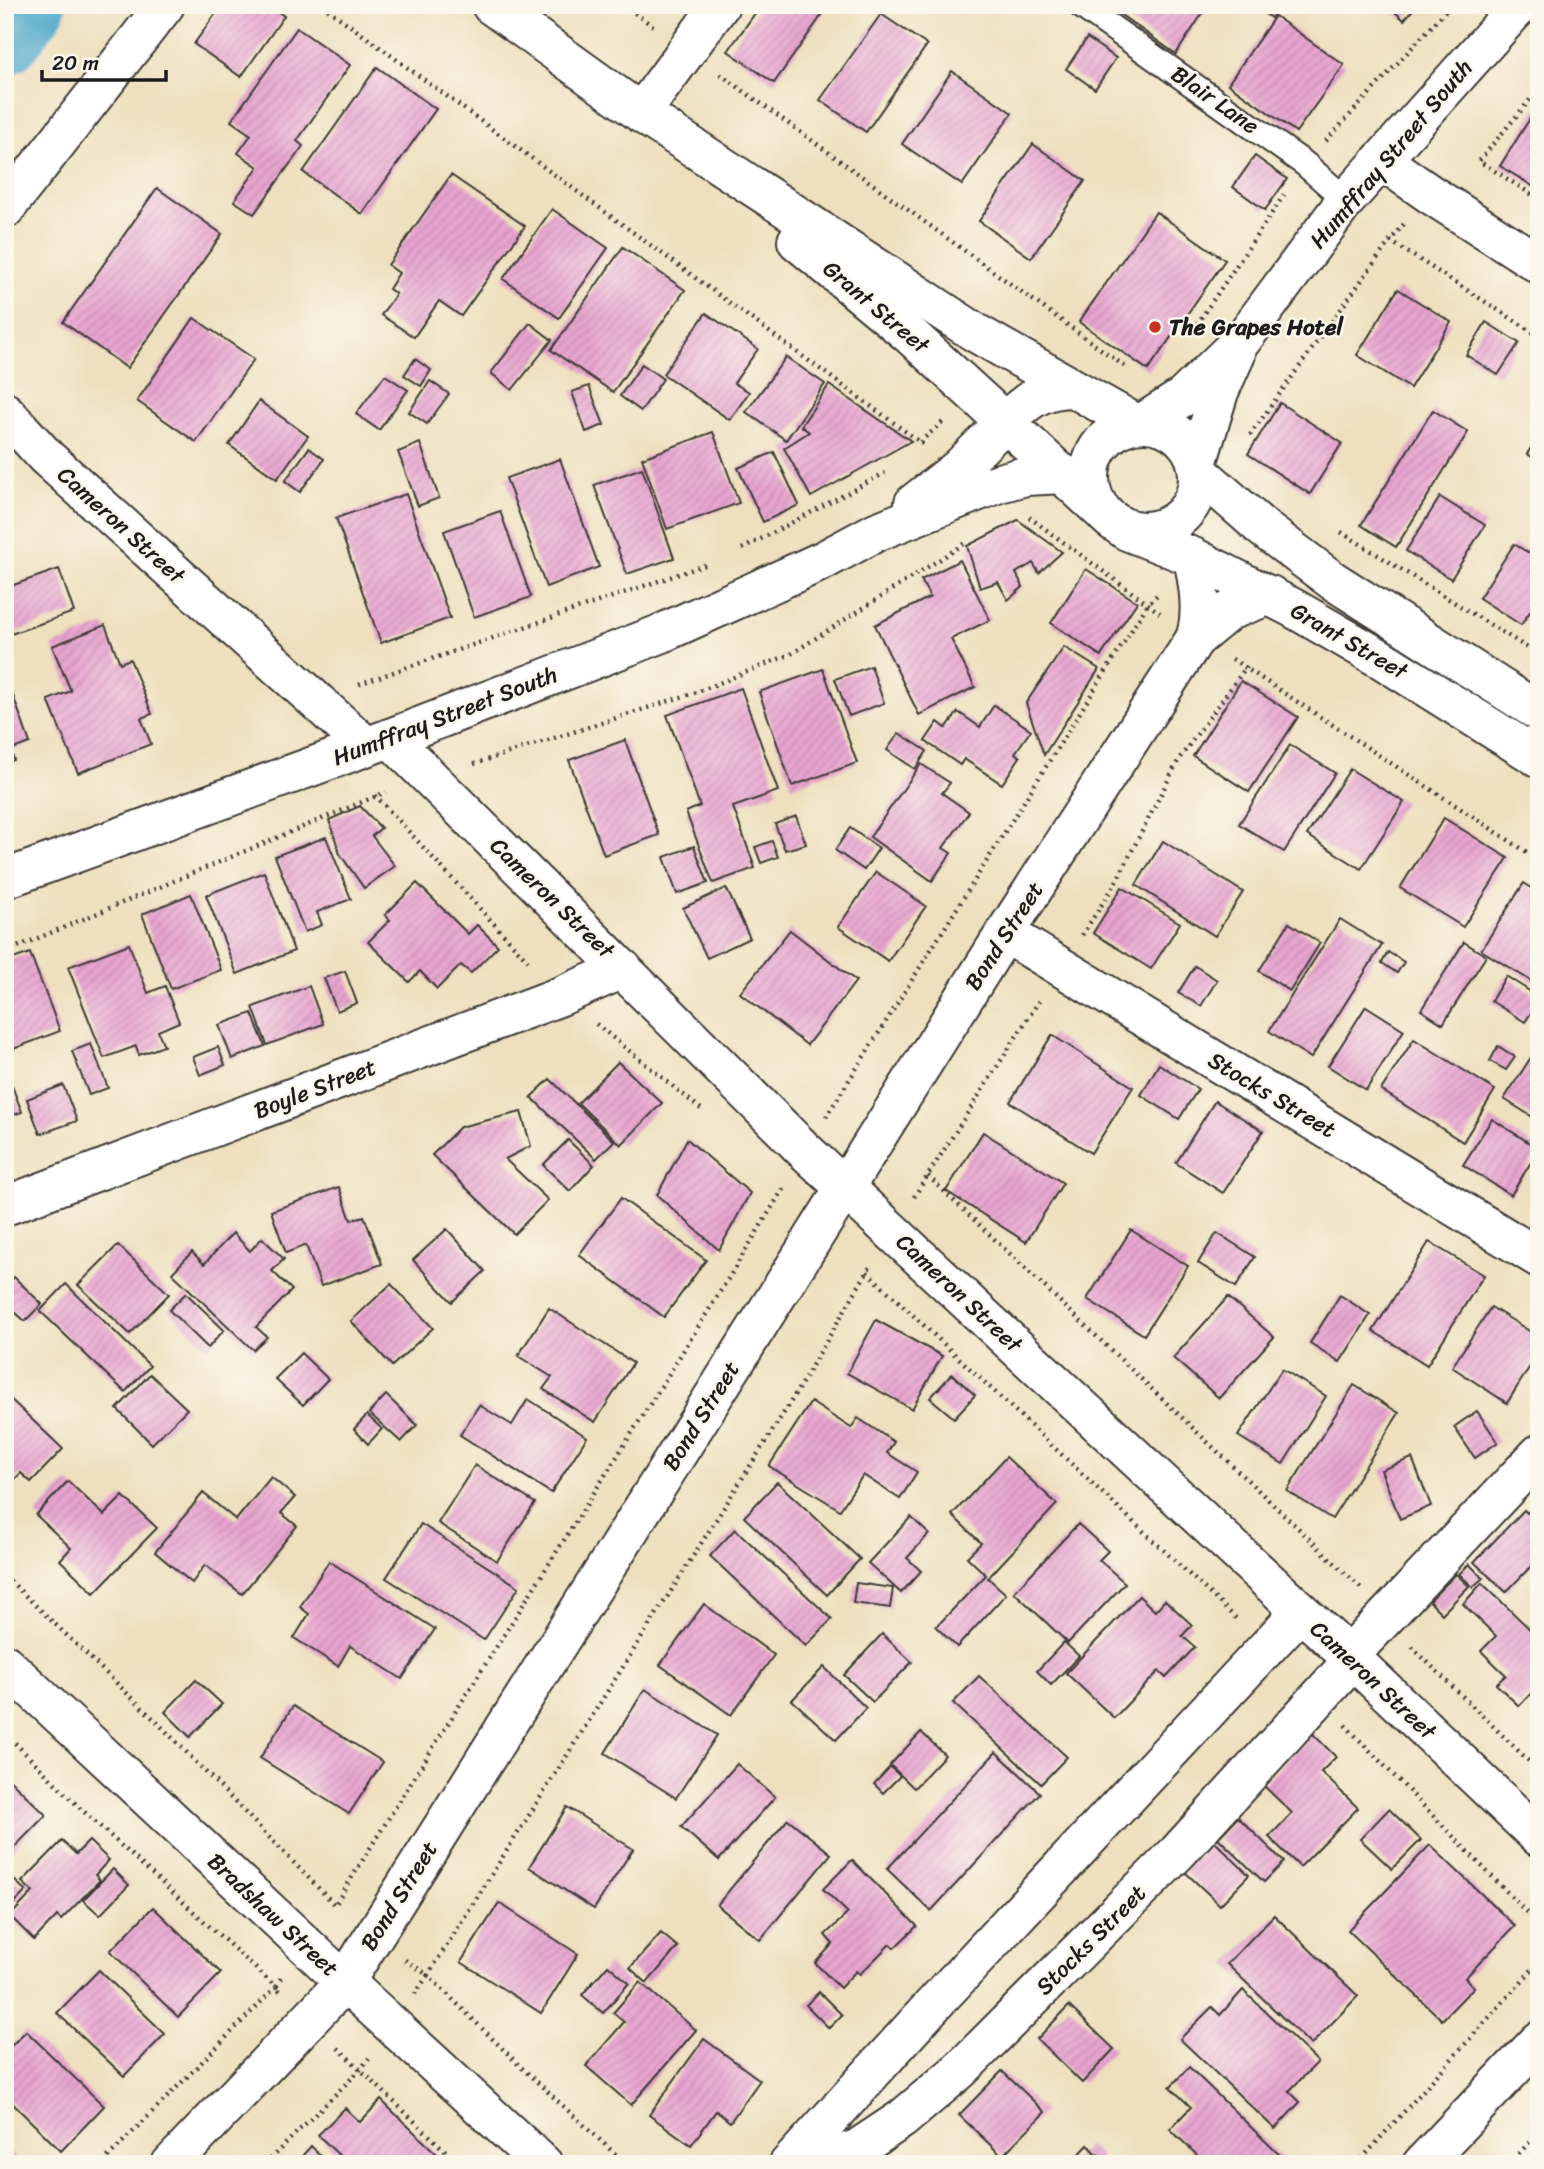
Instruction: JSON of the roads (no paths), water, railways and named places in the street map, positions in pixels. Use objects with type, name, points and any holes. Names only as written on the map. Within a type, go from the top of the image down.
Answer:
[{"type":"street","points":[[5,209],[165,5]]},
{"type":"street","name":"Grant Street","points":[[491,5],[641,113],[976,333],[1072,388],[1140,422]]},
{"type":"street","points":[[641,113],[720,5]]},
{"type":"street","name":"Humffray Street South","points":[[1140,422],[1183,397],[1242,340],[1346,200],[1520,5]]},
{"type":"street","name":"Grant Street","points":[[641,113],[863,294],[1064,474],[1107,516],[1127,531],[1193,557],[1270,595],[1381,659],[1539,758]]},
{"type":"street","points":[[1381,160],[1539,264]]},
{"type":"street","name":"Humffray Street South","points":[[1198,468],[1216,401],[1242,340]]},
{"type":"street","name":"Humffray Street South","points":[[972,478],[1005,422],[1029,399],[1042,393],[1072,388]]},
{"type":"street","name":"Cameron Street","points":[[5,412],[47,457],[315,699],[430,779],[623,969],[797,1165],[844,1187],[1351,1658],[1539,1837]]},
{"type":"street","points":[[1140,422],[1172,430],[1192,450],[1198,468],[1199,483],[1192,502],[1180,518],[1152,531],[1142,531],[1107,516],[1091,489],[1090,476],[1096,452],[1112,433],[1140,422]]},
{"type":"street","name":"Grant Street","points":[[1198,468],[1238,509],[1304,560],[1539,712]]},
{"type":"street","name":"Humffray Street South","points":[[5,878],[378,742],[724,607],[824,560],[972,478],[1064,474]]},
{"type":"street","name":"Bond Street","points":[[171,2164],[345,1982],[844,1187],[1195,639],[1200,604],[1193,557]]},
{"type":"street","name":"Bond Street","points":[[1195,639],[1229,611],[1270,595]]},
{"type":"street","name":"Stocks Street","points":[[1005,933],[1539,1258]]},
{"type":"street","name":"Boyle Street","points":[[5,1206],[561,996],[623,969]]},
{"type":"street","name":"Stocks Street","points":[[789,2164],[831,2158],[857,2148],[902,2119],[960,2070],[1178,1852],[1318,1698],[1384,1619],[1539,1454]]},
{"type":"street","name":"Stocks Street","points":[[789,2164],[932,2006],[1300,1612]]},
{"type":"street","name":"Bradshaw Street","points":[[5,1664],[543,2164]]},
{"type":"street","points":[[1422,2164],[1539,2041]]},
{"type":"lane","name":"Blair Lane","points":[[1080,5],[1305,164],[1346,200]]},
{"type":"waterway","points":[[5,37],[29,5]]},
{"type":"place","name":"The Grapes Hotel","points":[[1155,327]]}]
